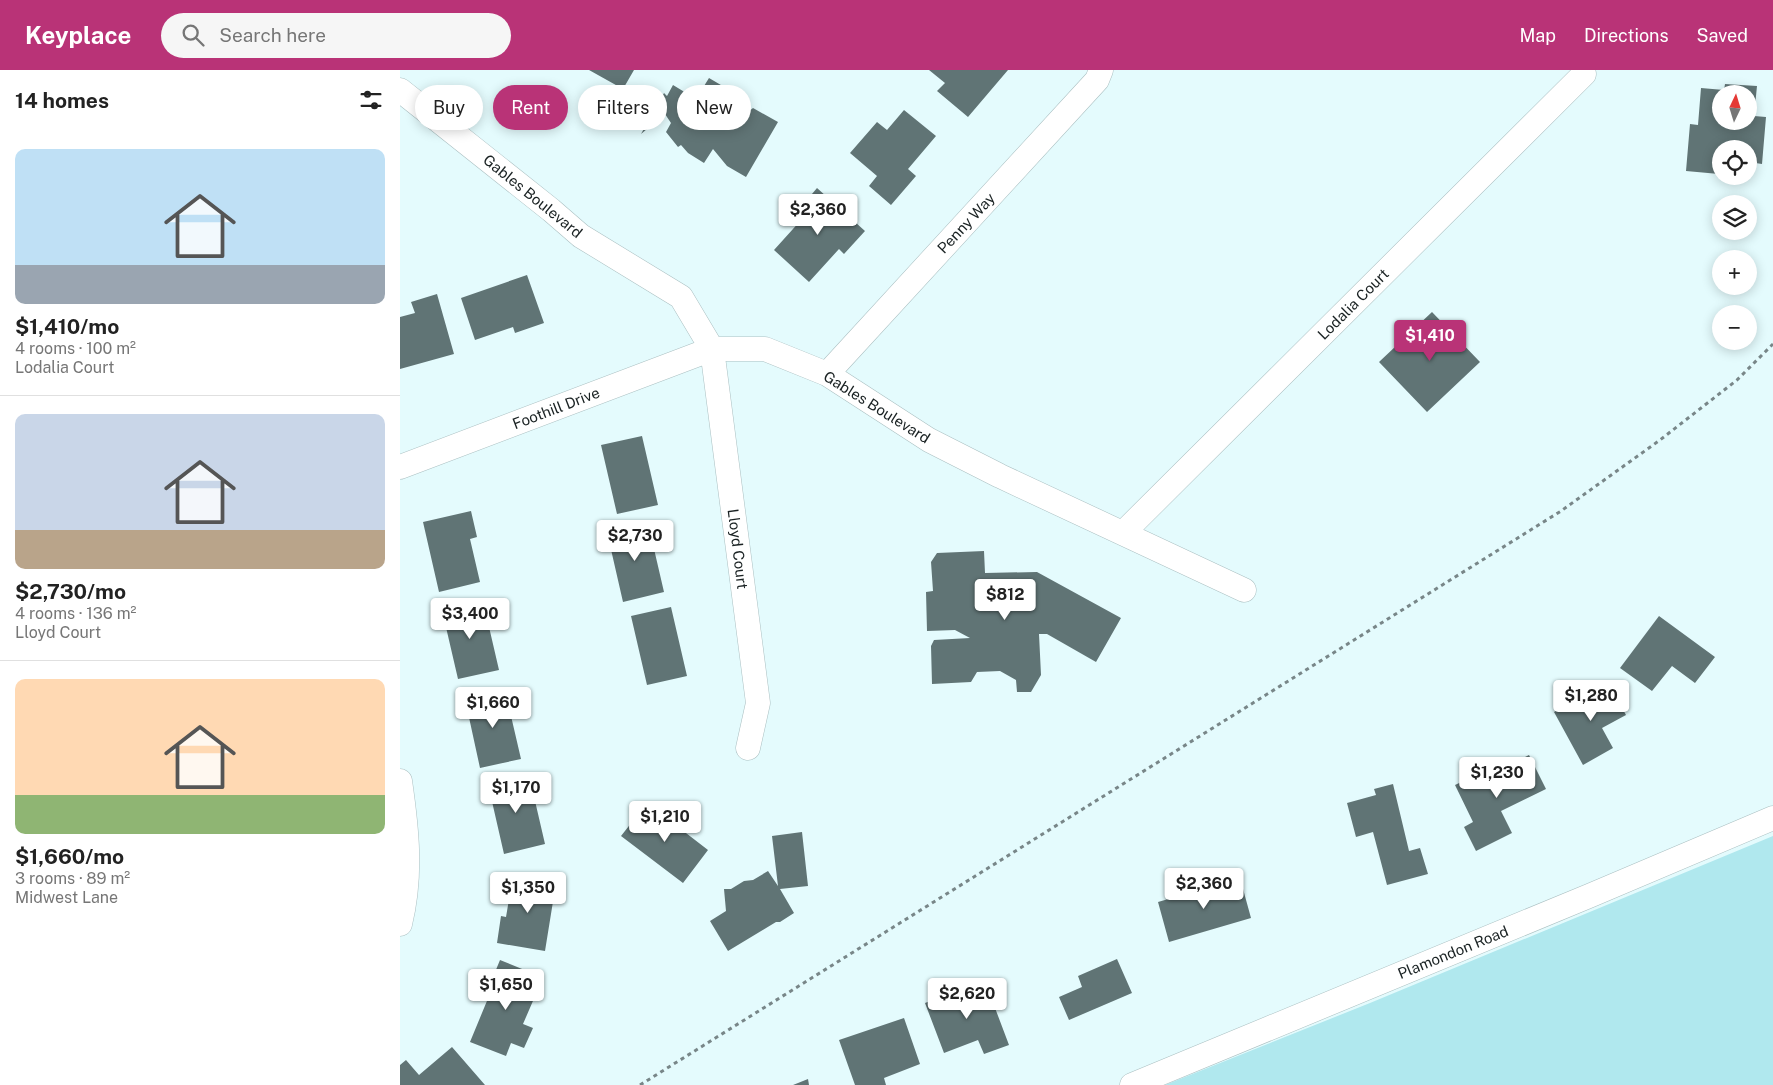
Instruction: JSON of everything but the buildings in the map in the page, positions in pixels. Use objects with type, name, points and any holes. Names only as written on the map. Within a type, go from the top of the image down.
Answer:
[{"type":"street","name":"Penny Way","points":[[827,374],[1097,80],[1102,70]]},
{"type":"street","name":"Lodalia Court","points":[[1122,533],[1584,74]]},
{"type":"street","name":"Gables Boulevard","points":[[400,90],[581,236],[681,297],[712,349],[766,349],[827,374],[929,440],[1000,476],[1244,590]]},
{"type":"street","name":"Foothill Drive","points":[[400,467],[712,349]]},
{"type":"street","name":"Lloyd Court","points":[[712,349],[758,703],[748,748]]},
{"type":"street","points":[[400,781],[406,828],[408,865],[407,887],[400,924]]},
{"type":"street","name":"Plamondon Road","points":[[1132,1085],[1773,818]]},
{"type":"path","points":[[640,1085],[1561,511],[1660,440],[1737,380],[1773,344]]},
{"type":"shaded area","points":[[1773,836],[1773,1085],[1165,1085],[1370,1003]]}]
